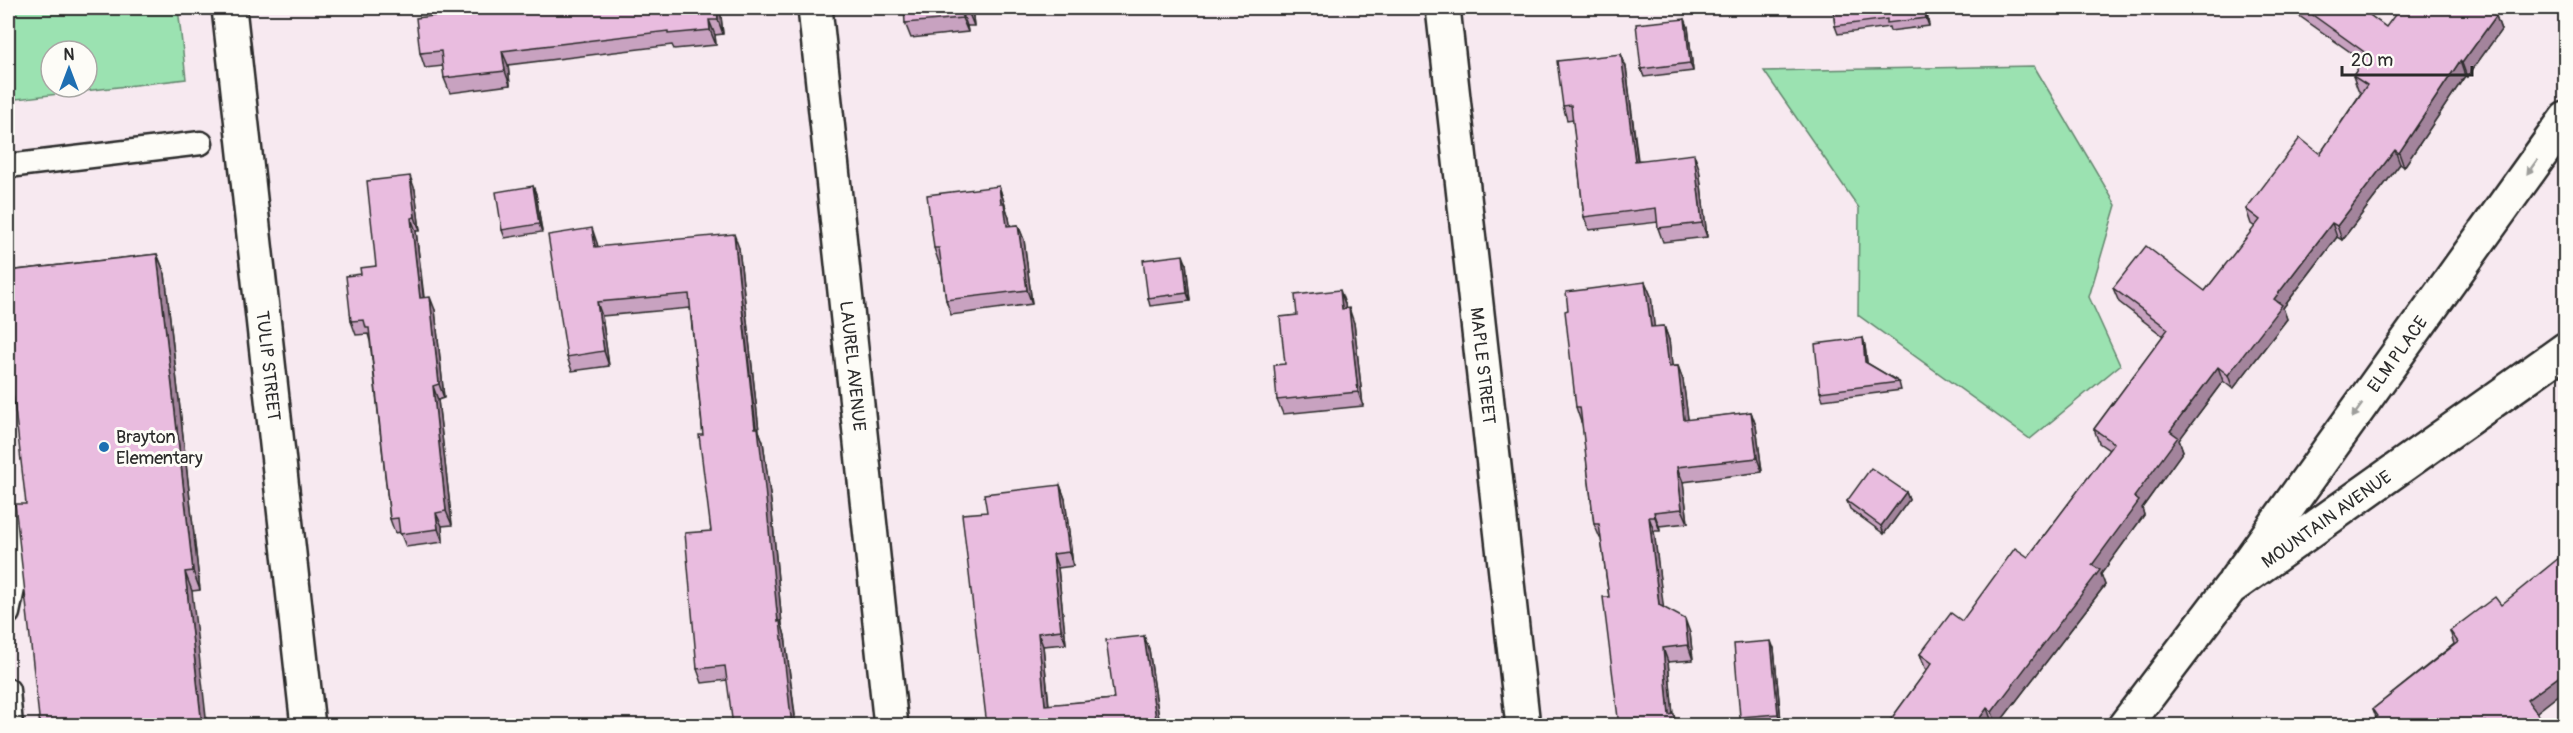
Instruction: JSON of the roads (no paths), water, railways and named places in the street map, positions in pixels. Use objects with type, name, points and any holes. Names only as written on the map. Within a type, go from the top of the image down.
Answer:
[{"type":"street","name":"TULIP STREET","points":[[230,8],[308,726]]},
{"type":"street","name":"LAUREL AVENUE","points":[[815,8],[891,726]]},
{"type":"street","name":"MAPLE STREET","points":[[1443,8],[1523,726]]},
{"type":"street","name":"ELM PLACE","points":[[2230,588],[2565,119]]},
{"type":"street","name":"MOUNTAIN AVENUE","points":[[2125,726],[2230,588],[2565,349]]},
{"type":"lane","points":[[8,166],[201,143]]},
{"type":"lane","points":[[8,515],[15,579],[8,613]]},
{"type":"lane","points":[[8,690],[11,726]]},
{"type":"place","name":"Brayton Elementary","points":[[104,447]]}]
